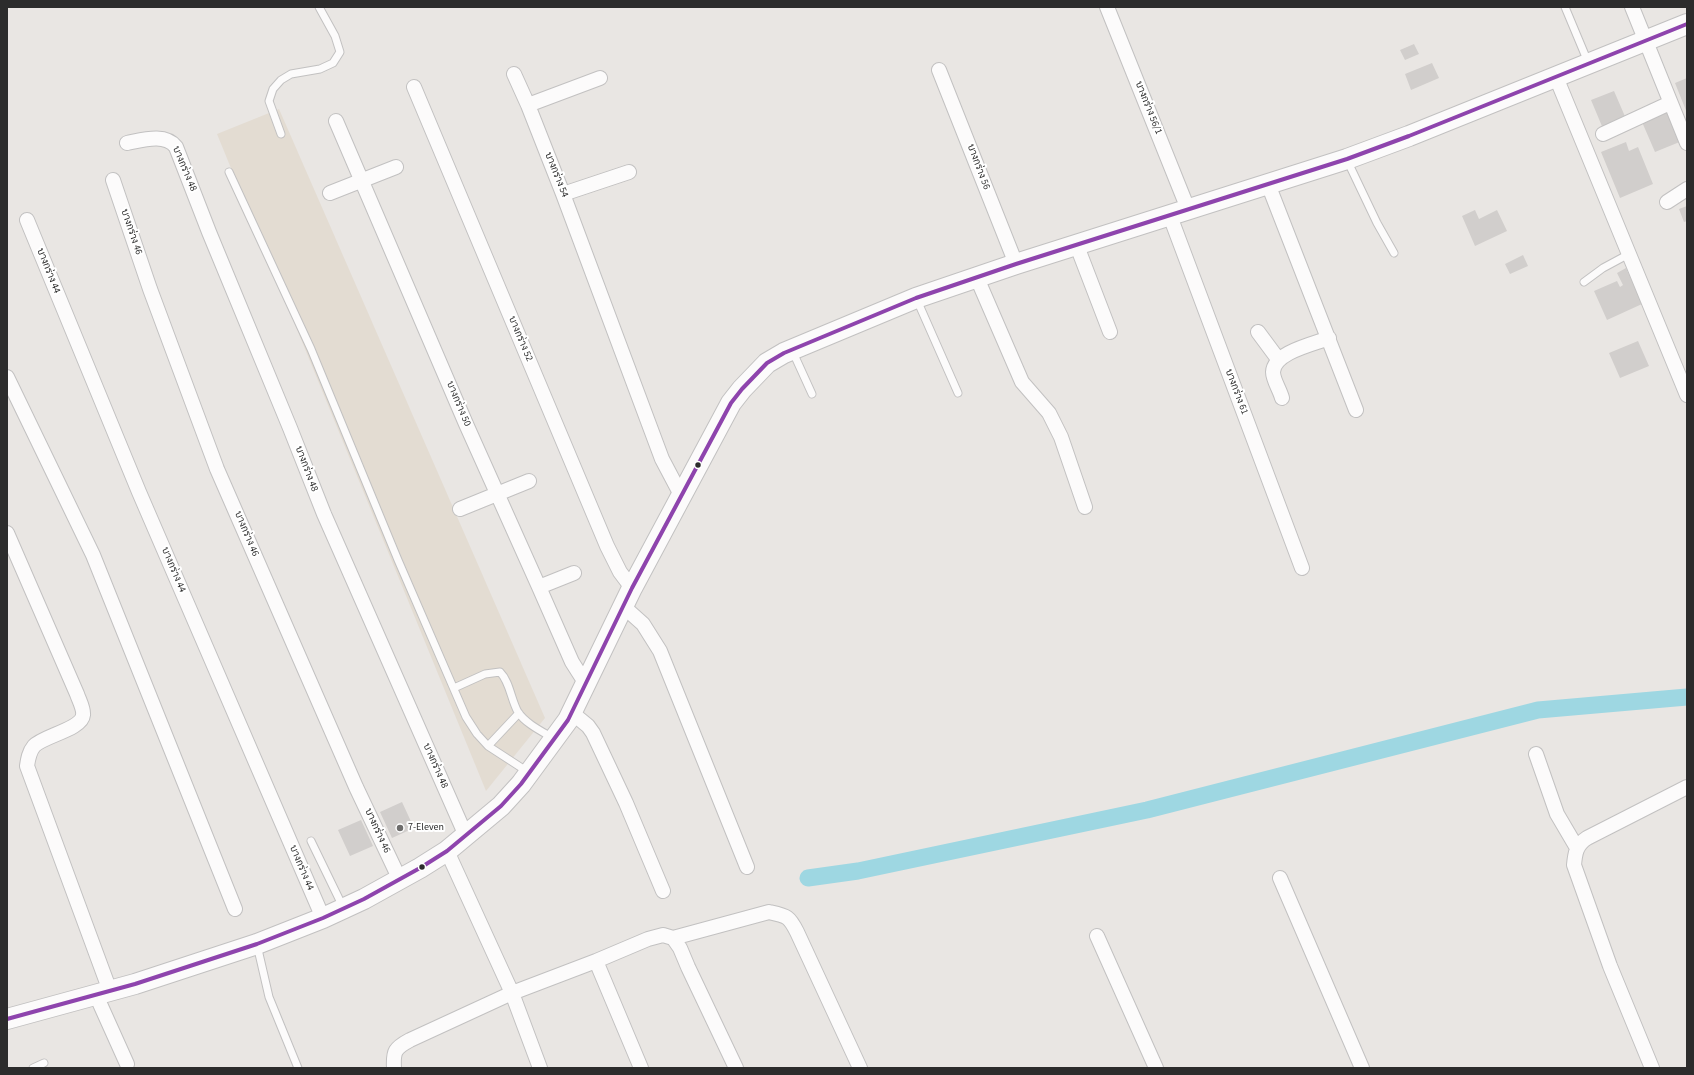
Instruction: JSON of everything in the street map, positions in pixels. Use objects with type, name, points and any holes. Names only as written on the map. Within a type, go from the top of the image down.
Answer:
[{"type":"main road","points":[[7,1019],[103,993],[257,944],[344,909],[400,880],[447,851],[501,806],[529,773],[568,720],[632,588],[731,403],[767,363],[792,350],[916,298],[1016,264],[1077,246],[1347,159],[1409,136],[1687,24]]},
{"type":"street","name":"บางกร่าง 56/1","points":[[1108,7],[1179,212]]},
{"type":"street","points":[[1632,7],[1687,143]]},
{"type":"street","name":"บางกร่าง 56","points":[[939,70],[1016,264]]},
{"type":"street","name":"บางกร่าง 54","points":[[514,74],[528,105],[563,194],[662,459],[681,495]]},
{"type":"street","points":[[1556,77],[1687,395]]},
{"type":"street","points":[[528,105],[600,78]]},
{"type":"street","name":"บางกร่าง 52","points":[[414,87],[607,546],[620,572],[632,588]]},
{"type":"street","points":[[1603,134],[1670,103]]},
{"type":"street","name":"บางกร่าง 50","points":[[336,121],[572,662],[586,684]]},
{"type":"street","name":"บางกร่าง 48","points":[[127,143],[150,139],[164,139],[171,141],[176,147],[324,514],[466,836]]},
{"type":"street","points":[[330,193],[396,167]]},
{"type":"street","points":[[563,194],[629,172]]},
{"type":"street","name":"บางกร่าง 46","points":[[113,180],[150,290],[217,469],[343,758],[400,880]]},
{"type":"street","points":[[1268,184],[1356,410]]},
{"type":"street","points":[[1668,202],[1687,189]]},
{"type":"street","name":"บางกร่าง 61","points":[[1179,212],[1302,568]]},
{"type":"street","name":"บางกร่าง 44","points":[[27,220],[139,492],[323,918]]},
{"type":"street","points":[[1077,246],[1110,332]]},
{"type":"street","points":[[977,278],[1022,382],[1050,413],[1061,436],[1085,507]]},
{"type":"street","points":[[1258,332],[1278,360]]},
{"type":"street","points":[[1282,398],[1274,375],[1274,367],[1278,360],[1298,349],[1329,338]]},
{"type":"street","points":[[7,377],[93,554],[235,909]]},
{"type":"street","points":[[460,508],[530,481]]},
{"type":"street","points":[[7,533],[77,694],[84,714],[82,720],[75,725],[35,745],[28,757],[27,766],[127,1064]]},
{"type":"street","points":[[539,587],[574,573]]},
{"type":"street","points":[[624,607],[643,624],[660,651],[747,867]]},
{"type":"street","points":[[571,712],[588,726],[593,733],[626,803],[664,891]]},
{"type":"street","points":[[1536,754],[1557,814],[1577,848]]},
{"type":"street","points":[[1652,1068],[1610,966],[1574,865],[1577,848],[1581,842],[1687,787]]},
{"type":"street","points":[[447,851],[512,993],[540,1068]]},
{"type":"street","points":[[1280,878],[1362,1068]]},
{"type":"street","points":[[394,1068],[393,1056],[398,1046],[512,993],[596,961],[648,939],[663,935],[673,938],[769,912],[784,915],[788,918],[797,932],[860,1068]]},
{"type":"street","points":[[1097,936],[1156,1068]]},
{"type":"street","points":[[673,938],[680,948],[736,1068]]},
{"type":"street","points":[[596,961],[642,1068]]},
{"type":"lane","points":[[281,134],[269,101],[273,89],[281,80],[291,74],[320,68],[333,63],[340,52],[335,36],[319,7]]},
{"type":"lane","points":[[1565,7],[1589,64]]},
{"type":"lane","points":[[1347,159],[1377,223],[1394,253]]},
{"type":"lane","points":[[229,172],[311,349],[398,560],[473,728],[488,746],[529,773]]},
{"type":"lane","points":[[1584,282],[1603,268],[1629,254]]},
{"type":"lane","points":[[916,298],[958,393]]},
{"type":"lane","points":[[792,350],[812,394]]},
{"type":"lane","points":[[454,688],[485,674],[500,672],[505,679],[519,713],[531,724],[554,740]]},
{"type":"lane","points":[[488,746],[519,713]]},
{"type":"lane","points":[[311,841],[344,909]]},
{"type":"lane","points":[[257,944],[269,997],[298,1068]]},
{"type":"lane","points":[[33,1068],[44,1063]]},
{"type":"shaded area","points":[[279,109],[545,718],[486,791],[217,134]]},
{"type":"building","points":[[1414,44],[1419,54],[1405,60],[1400,50]]},
{"type":"building","points":[[1432,63],[1439,78],[1411,90],[1405,74]]},
{"type":"building","points":[[1687,78],[1687,113],[1675,83]]},
{"type":"building","points":[[1614,91],[1627,121],[1604,131],[1591,100]]},
{"type":"building","points":[[1669,111],[1682,141],[1655,152],[1642,122]]},
{"type":"building","points":[[1626,142],[1629,151],[1638,147],[1653,184],[1620,198],[1601,152]]},
{"type":"building","points":[[1687,206],[1687,221],[1684,222],[1679,209]]},
{"type":"building","points":[[1475,210],[1479,219],[1497,210],[1507,231],[1475,246],[1462,216]]},
{"type":"building","points":[[1523,255],[1528,266],[1510,274],[1505,264]]},
{"type":"building","points":[[1626,268],[1642,304],[1607,320],[1594,291],[1617,281],[1620,287],[1623,285],[1617,273]]},
{"type":"building","points":[[1638,341],[1649,366],[1620,378],[1609,353]]},
{"type":"building","points":[[402,802],[414,828],[392,838],[380,812]]},
{"type":"building","points":[[361,820],[373,846],[350,856],[338,830]]},
{"type":"waterway","points":[[808,878],[858,871],[1147,810],[1538,710],[1687,697]]},
{"type":"transit line","points":[[7,1019],[135,984],[257,944],[323,918],[364,899],[420,868],[447,851],[501,806],[521,784],[568,720],[632,588],[731,403],[767,363],[784,353],[916,298],[1016,264],[1347,159],[1409,136],[1687,24]]},
{"type":"place","name":"7-Eleven","points":[[400,828]]}]
